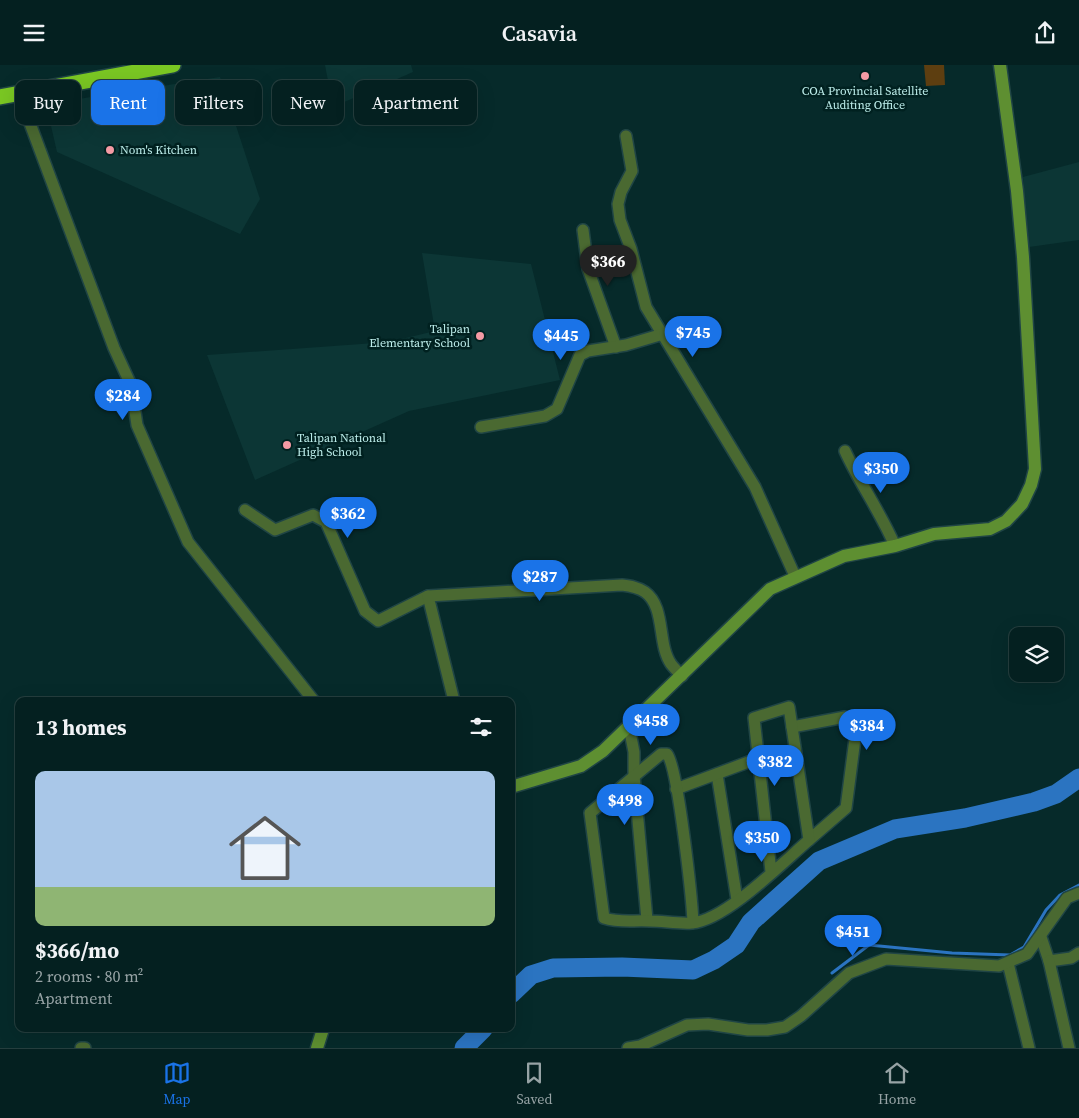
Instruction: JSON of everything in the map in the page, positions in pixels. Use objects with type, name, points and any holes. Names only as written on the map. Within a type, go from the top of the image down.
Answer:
[{"type":"highway","points":[[81,82],[173,65]]},
{"type":"highway","points":[[0,97],[15,95]]},
{"type":"street","points":[[515,786],[581,766],[602,751],[682,676],[770,589],[795,576],[844,556],[895,546],[934,534],[990,529],[1006,521],[1022,504],[1031,485],[1035,469],[1023,257],[1017,191],[1000,65]]},
{"type":"street","points":[[31,125],[114,347],[131,385],[137,425],[188,542],[311,697]]},
{"type":"street","points":[[626,136],[632,171],[621,192],[618,204],[620,220],[631,249],[646,307],[755,487],[795,576]]},
{"type":"street","points":[[583,230],[588,269],[616,347]]},
{"type":"street","points":[[481,427],[545,416],[557,409],[580,355],[588,351],[616,347],[663,333]]},
{"type":"street","points":[[845,451],[861,486],[884,521],[895,546]]},
{"type":"street","points":[[245,510],[275,529],[313,515],[326,522],[365,611],[378,621],[428,596],[622,585],[637,588],[645,592],[652,600],[666,653],[671,664],[682,676]]},
{"type":"street","points":[[428,596],[453,697]]},
{"type":"street","points":[[771,873],[754,718],[789,707],[809,840]]},
{"type":"street","points":[[693,923],[692,896],[676,789],[671,759],[667,754],[661,754],[590,813],[604,918],[620,923],[648,921],[693,923],[720,914],[846,808],[856,731],[853,722],[845,717],[792,727]]},
{"type":"street","points":[[628,727],[634,752],[634,776],[648,921]]},
{"type":"street","points":[[676,789],[759,758]]},
{"type":"street","points":[[717,773],[738,900]]},
{"type":"street","points":[[628,1048],[640,1045],[687,1025],[708,1024],[748,1030],[785,1027],[801,1016],[849,973],[886,959],[999,967],[1027,953],[1041,937],[1055,913],[1067,898],[1079,893]]},
{"type":"street","points":[[1041,937],[1049,961],[1069,1048]]},
{"type":"street","points":[[1049,961],[1071,959],[1079,953]]},
{"type":"street","points":[[1008,963],[1029,1048]]},
{"type":"street","points":[[317,1048],[322,1032]]},
{"type":"shaded area","points":[[325,65],[411,65],[413,72],[395,80],[354,80],[354,98],[344,102],[344,80],[328,80]]},
{"type":"shaded area","points":[[924,65],[944,65],[945,85],[926,86]]},
{"type":"shaded area","points":[[220,77],[221,80],[201,80]]},
{"type":"shaded area","points":[[175,84],[175,125],[236,125],[260,199],[240,234],[57,152],[51,125],[81,125],[81,99],[91,97],[91,125],[165,125],[165,86]]},
{"type":"shaded area","points":[[1079,162],[1079,240],[1029,247],[1023,177]]},
{"type":"shaded area","points":[[422,253],[531,264],[560,380],[409,411],[255,480],[207,355],[389,342],[435,331]]},
{"type":"waterway","points":[[515,990],[531,975],[553,968],[622,967],[693,970],[714,960],[736,945],[751,922],[819,861],[895,829],[965,818],[1034,802],[1056,794],[1079,778]]},
{"type":"waterway","points":[[832,973],[869,945],[952,953],[1010,955],[1024,947],[1046,910],[1060,895],[1079,885]]},
{"type":"waterway","points":[[464,1048],[480,1032]]},
{"type":"place","name":"COA Provincial Satellite Auditing Office","points":[[865,76]]},
{"type":"place","name":"Nom's Kitchen","points":[[110,150]]},
{"type":"place","name":"Talipan Elementary School","points":[[480,336]]},
{"type":"place","name":"Talipan National High School","points":[[287,445]]}]
